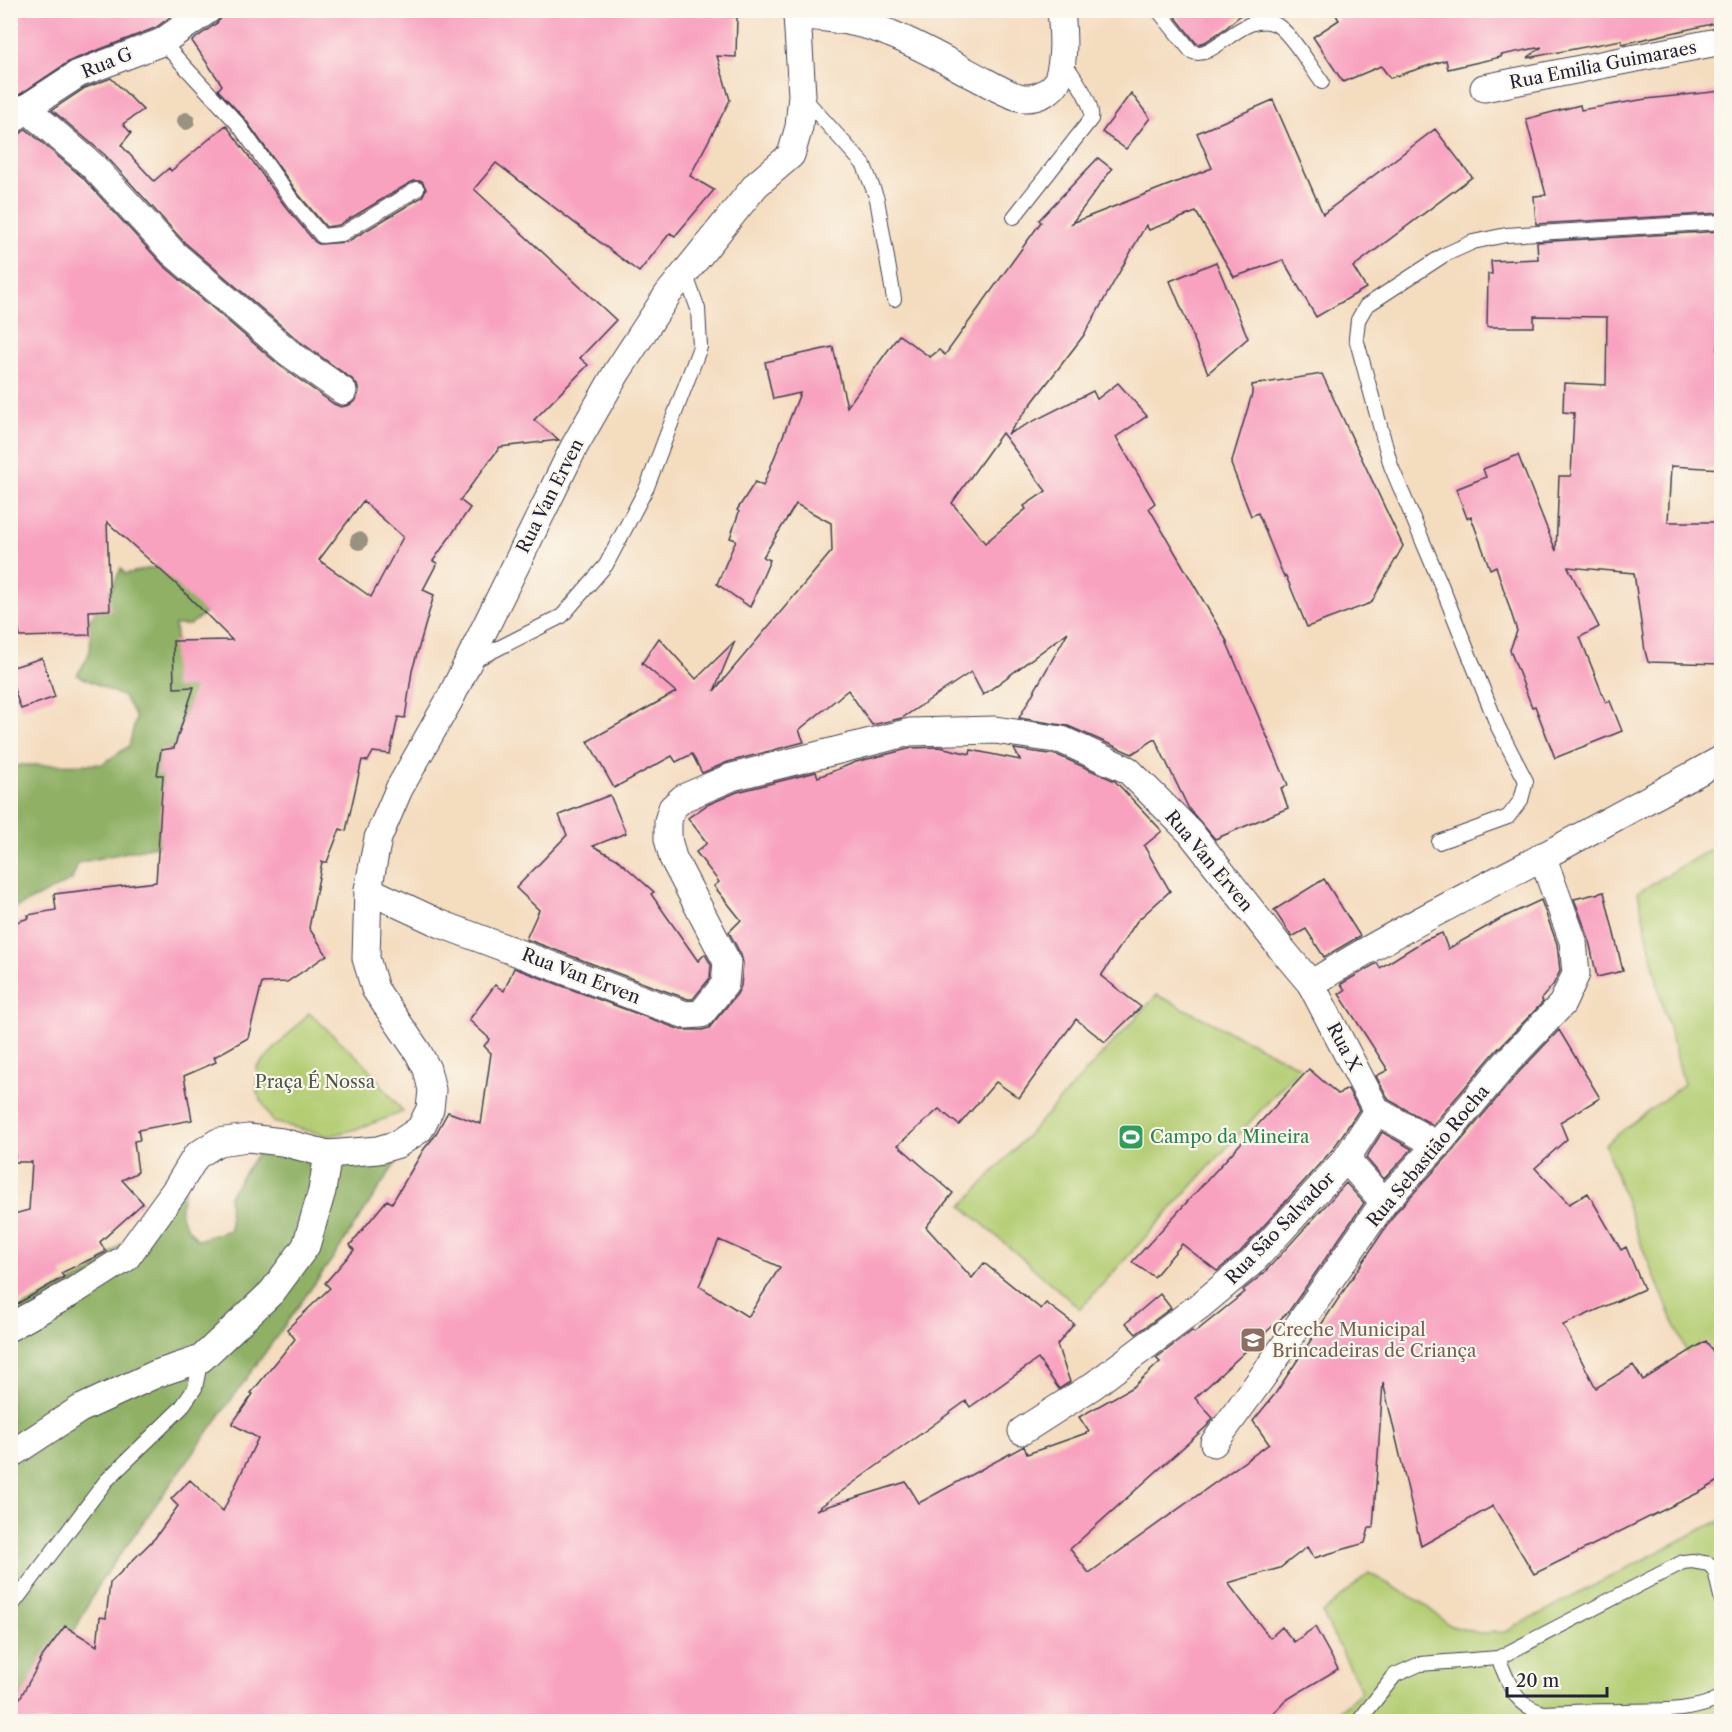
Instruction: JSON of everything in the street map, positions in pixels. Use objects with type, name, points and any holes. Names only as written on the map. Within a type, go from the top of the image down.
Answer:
[{"type":"street","name":"Rua G","points":[[18,115],[78,74],[162,42],[208,10]]},
{"type":"street","name":"Rua Van Erven","points":[[1061,10],[1063,30],[1057,81],[1043,95],[1023,98],[1000,90],[892,34],[866,24],[840,18],[797,15],[802,95],[799,127],[791,155],[756,186],[668,294],[617,372],[574,447],[450,699],[399,789],[378,838],[368,890],[441,924],[658,1005],[686,1015],[701,1014],[725,984],[727,962],[673,858],[668,839],[668,821],[672,808],[683,798],[732,777],[910,732],[995,730],[1062,740],[1128,770],[1190,832],[1311,984]]},
{"type":"street","name":"Rua Emilia Guimaraes","points":[[1484,88],[1722,41]]},
{"type":"street","points":[[18,115],[93,166],[173,253],[289,353],[344,392]]},
{"type":"street","points":[[1311,984],[1356,956],[1450,904],[1722,759]]},
{"type":"street","name":"Rua Sebastião Rocha","points":[[1214,1443],[1384,1202],[1437,1145],[1507,1062],[1562,1004],[1576,974],[1573,941],[1542,856]]},
{"type":"street","points":[[10,1327],[69,1294],[126,1258],[176,1189],[195,1156],[218,1143],[248,1138],[282,1142],[328,1154],[378,1150],[398,1144],[420,1129],[430,1109],[432,1090],[427,1069],[418,1052],[375,989],[366,958],[368,890]]},
{"type":"street","name":"Rua X","points":[[1311,984],[1377,1111]]},
{"type":"street","points":[[1377,1111],[1437,1145]]},
{"type":"street","name":"Rua São Salvador","points":[[1022,1431],[1094,1385],[1202,1304],[1251,1263],[1346,1159],[1377,1111]]},
{"type":"street","points":[[10,1455],[80,1409],[156,1374],[201,1359],[272,1292],[306,1246],[322,1191],[328,1154]]},
{"type":"street","points":[[1346,1159],[1384,1202]]},
{"type":"lane","points":[[1158,10],[1195,54],[1204,53],[1241,28],[1259,21],[1275,24],[1287,34],[1322,82]]},
{"type":"lane","points":[[162,42],[238,124],[292,200],[322,236],[342,234],[417,189]]},
{"type":"lane","points":[[1014,217],[1091,119],[1089,102],[1061,57]]},
{"type":"lane","points":[[802,95],[864,165],[877,199],[894,299]]},
{"type":"lane","points":[[1439,842],[1508,817],[1521,800],[1526,781],[1498,727],[1391,466],[1356,338],[1358,320],[1366,306],[1444,255],[1473,242],[1506,235],[1722,222]]},
{"type":"lane","points":[[467,664],[562,616],[606,565],[647,487],[700,347],[698,309],[685,273]]},
{"type":"lane","points":[[10,1608],[106,1481],[182,1408],[195,1388],[201,1359]]},
{"type":"lane","points":[[1358,1722],[1395,1675],[1420,1664],[1498,1658],[1683,1562],[1709,1564],[1715,1571],[1722,1601]]},
{"type":"lane","points":[[1498,1658],[1515,1695],[1523,1704],[1544,1713],[1696,1707],[1722,1696]]},
{"type":"green space","points":[[160,566],[209,598],[205,613],[190,625],[175,625],[177,648],[199,694],[159,845],[78,863],[72,880],[11,910],[11,768],[21,765],[102,764],[129,746],[136,718],[124,697],[77,675],[90,650],[88,622],[112,588],[121,568],[125,574]]},
{"type":"green space","points":[[1721,843],[1721,1434],[1642,1247],[1605,1144],[1684,1084],[1660,995],[1638,892]]},
{"type":"green space","name":"Campo da Mineira","points":[[1157,995],[1300,1067],[1080,1309],[962,1206]]},
{"type":"green space","name":"Praça É Nossa","points":[[309,1013],[363,1062],[403,1112],[360,1128],[329,1136],[273,1122],[257,1093],[257,1067]]},
{"type":"green space","points":[[266,1141],[308,1143],[311,1171],[380,1145],[405,1149],[333,1258],[101,1581],[26,1721],[11,1722],[11,1313],[89,1274],[185,1186],[181,1216],[198,1240],[230,1230],[229,1195]]},
{"type":"green space","points":[[1721,1521],[1721,1721],[1327,1721],[1362,1691],[1322,1613],[1369,1573],[1422,1603],[1451,1626],[1479,1633],[1505,1632]]},
{"type":"building","points":[[10,10],[180,10],[155,28],[70,61],[10,101]]},
{"type":"building","points":[[223,10],[695,10],[694,15],[737,17],[736,57],[717,56],[730,100],[690,176],[714,190],[675,236],[670,233],[639,272],[496,163],[474,189],[616,320],[580,358],[588,365],[534,420],[559,440],[500,447],[460,500],[470,508],[433,561],[437,563],[423,590],[434,595],[412,671],[405,718],[398,717],[390,754],[373,752],[368,761],[362,760],[346,831],[340,829],[327,862],[322,862],[309,928],[327,955],[287,982],[262,983],[248,1038],[214,1057],[216,1062],[184,1076],[192,1120],[138,1130],[140,1140],[134,1141],[138,1172],[122,1180],[143,1203],[100,1242],[106,1252],[61,1273],[64,1277],[10,1308],[10,1215],[29,1210],[32,1162],[14,1162],[15,1156],[10,1157],[10,1038],[15,1038],[12,1019],[15,1019],[10,994],[10,924],[29,918],[28,915],[56,910],[54,894],[156,882],[163,775],[157,775],[161,750],[174,748],[194,687],[174,688],[173,641],[232,640],[176,584],[107,522],[110,610],[89,611],[90,635],[20,637],[10,583],[13,499],[10,498],[10,137],[26,129],[82,177],[163,265],[279,365],[341,407],[356,400],[359,392],[352,379],[299,341],[184,242],[105,155],[52,110],[85,88],[111,78],[143,110],[123,124],[131,133],[121,145],[154,181],[169,168],[171,171],[226,125],[285,206],[319,244],[347,242],[422,197],[426,189],[422,181],[413,181],[339,225],[326,227],[299,195],[245,119],[218,90],[222,85],[192,41],[222,17]],"holes":[[[363,501],[403,537],[371,597],[319,560]]]},
{"type":"building","points":[[1170,10],[1246,10],[1226,28],[1199,44]]},
{"type":"building","points":[[1333,10],[1720,10],[1721,22],[1622,44],[1621,40],[1527,58],[1542,47],[1448,69],[1446,60],[1390,78],[1381,66],[1343,82],[1313,37],[1339,20]]},
{"type":"building","points":[[1722,91],[1722,213],[1536,224],[1534,196],[1546,195],[1526,119],[1580,105],[1581,110],[1646,99]]},
{"type":"building","points":[[1131,93],[1150,118],[1126,149],[1102,132]]},
{"type":"building","points":[[1273,100],[1323,214],[1435,129],[1472,177],[1353,267],[1366,288],[1316,317],[1283,260],[1234,277],[1196,212],[1149,230],[1146,225],[1084,335],[1008,434],[1093,391],[1097,399],[1118,383],[1147,416],[1116,437],[1155,503],[1149,508],[1228,643],[1288,785],[1281,788],[1288,808],[1215,839],[1189,809],[1155,739],[1132,754],[1068,726],[1019,718],[1068,632],[983,695],[971,672],[902,718],[872,725],[848,690],[799,730],[804,742],[728,762],[702,773],[692,754],[676,762],[672,756],[614,788],[588,741],[676,692],[642,663],[659,638],[696,679],[735,641],[714,691],[832,551],[831,523],[796,504],[763,557],[770,560],[750,607],[717,584],[736,540],[730,538],[739,512],[737,510],[755,482],[763,486],[800,393],[773,399],[765,362],[833,347],[847,407],[899,335],[930,357],[939,350],[945,355],[1041,222],[1039,220],[1098,158],[1112,169],[1072,223],[1212,168],[1197,133]],"holes":[[[1002,433],[1046,491],[1024,506],[1026,509],[985,543],[952,503]]]},
{"type":"building","points":[[1722,231],[1722,347],[1718,347],[1717,429],[1722,430],[1722,469],[1671,466],[1668,522],[1722,522],[1722,664],[1648,662],[1634,573],[1568,567],[1599,627],[1580,637],[1606,703],[1610,701],[1622,731],[1555,758],[1510,650],[1517,631],[1496,566],[1490,569],[1471,517],[1467,518],[1456,489],[1486,477],[1483,469],[1518,455],[1556,551],[1559,476],[1571,476],[1574,413],[1563,412],[1564,383],[1606,385],[1607,317],[1534,316],[1534,327],[1487,327],[1488,274],[1492,274],[1491,261],[1538,259],[1537,242]]},
{"type":"building","points":[[1216,262],[1248,338],[1208,373],[1170,281]]},
{"type":"building","points":[[1322,374],[1403,546],[1371,603],[1307,627],[1258,513],[1251,516],[1231,464],[1252,394],[1252,385]]},
{"type":"building","points":[[42,658],[55,697],[21,709],[10,678],[10,668]]},
{"type":"building","points":[[940,747],[970,754],[971,750],[1020,760],[1014,749],[1057,755],[1115,781],[1162,831],[1144,846],[1170,891],[1137,921],[1101,976],[1141,1007],[1105,1042],[1076,1019],[1019,1098],[996,1082],[959,1125],[939,1109],[898,1145],[953,1193],[926,1227],[972,1278],[984,1263],[1041,1309],[1046,1303],[1074,1324],[1057,1345],[1070,1382],[1059,1389],[1038,1359],[970,1407],[966,1401],[816,1510],[906,1482],[919,1503],[1024,1446],[1027,1454],[1089,1432],[1079,1417],[1133,1387],[1160,1362],[1156,1358],[1192,1331],[1194,1333],[1245,1292],[1243,1290],[1263,1274],[1346,1183],[1364,1203],[1289,1311],[1195,1398],[1213,1418],[1207,1426],[1070,1549],[1089,1573],[1269,1444],[1253,1421],[1275,1394],[1396,1212],[1559,1030],[1600,1098],[1560,1122],[1567,1139],[1535,1168],[1569,1204],[1588,1193],[1621,1250],[1626,1247],[1644,1289],[1563,1325],[1596,1388],[1633,1365],[1643,1380],[1706,1341],[1722,1365],[1722,1479],[1534,1574],[1493,1506],[1421,1546],[1383,1382],[1373,1528],[1369,1528],[1365,1543],[1314,1558],[1307,1547],[1280,1568],[1228,1583],[1270,1638],[1282,1627],[1294,1642],[1315,1627],[1338,1669],[1286,1700],[1266,1722],[10,1722],[10,1706],[20,1698],[39,1661],[65,1626],[97,1646],[100,1617],[106,1618],[110,1583],[155,1538],[178,1506],[171,1499],[190,1480],[223,1511],[258,1438],[232,1424],[253,1394],[251,1393],[295,1339],[287,1329],[330,1288],[325,1283],[354,1250],[350,1245],[387,1200],[392,1203],[448,1112],[481,1124],[491,1053],[484,1046],[490,1039],[469,1020],[495,985],[504,991],[514,968],[681,1030],[709,1028],[741,986],[743,963],[729,932],[741,920],[714,886],[719,882],[696,852],[707,843],[688,818],[707,805],[737,792],[816,772],[818,777],[856,762],[912,748]],"holes":[[[719,1240],[780,1267],[748,1317],[699,1286]]]},
{"type":"building","points":[[610,795],[626,833],[593,846],[617,859],[654,892],[651,894],[698,961],[705,954],[711,965],[710,978],[693,999],[654,987],[526,939],[539,910],[516,888],[567,835],[559,815]]},
{"type":"building","points":[[1324,879],[1360,936],[1324,957],[1306,929],[1292,937],[1274,910]]},
{"type":"building","points":[[1604,892],[1623,971],[1597,977],[1588,936],[1574,899]]},
{"type":"building","points":[[1541,900],[1557,944],[1560,971],[1553,985],[1541,999],[1543,1002],[1495,1052],[1433,1125],[1389,1100],[1376,1076],[1388,1070],[1339,994],[1345,990],[1341,984],[1377,963],[1380,968],[1425,940],[1442,933],[1448,949],[1502,918]]},
{"type":"building","points":[[1309,1069],[1338,1094],[1348,1089],[1359,1110],[1333,1149],[1240,1252],[1217,1271],[1182,1244],[1154,1277],[1132,1262]]},
{"type":"building","points":[[1382,1132],[1412,1149],[1384,1179],[1366,1158]]},
{"type":"building","points":[[1160,1294],[1171,1308],[1136,1334],[1126,1323]]},
{"type":"place","name":"Campo da Mineira","points":[[1131,1137]]},
{"type":"place","name":"Creche Municipal Brincadeiras de Criança","points":[[1253,1340]]}]
